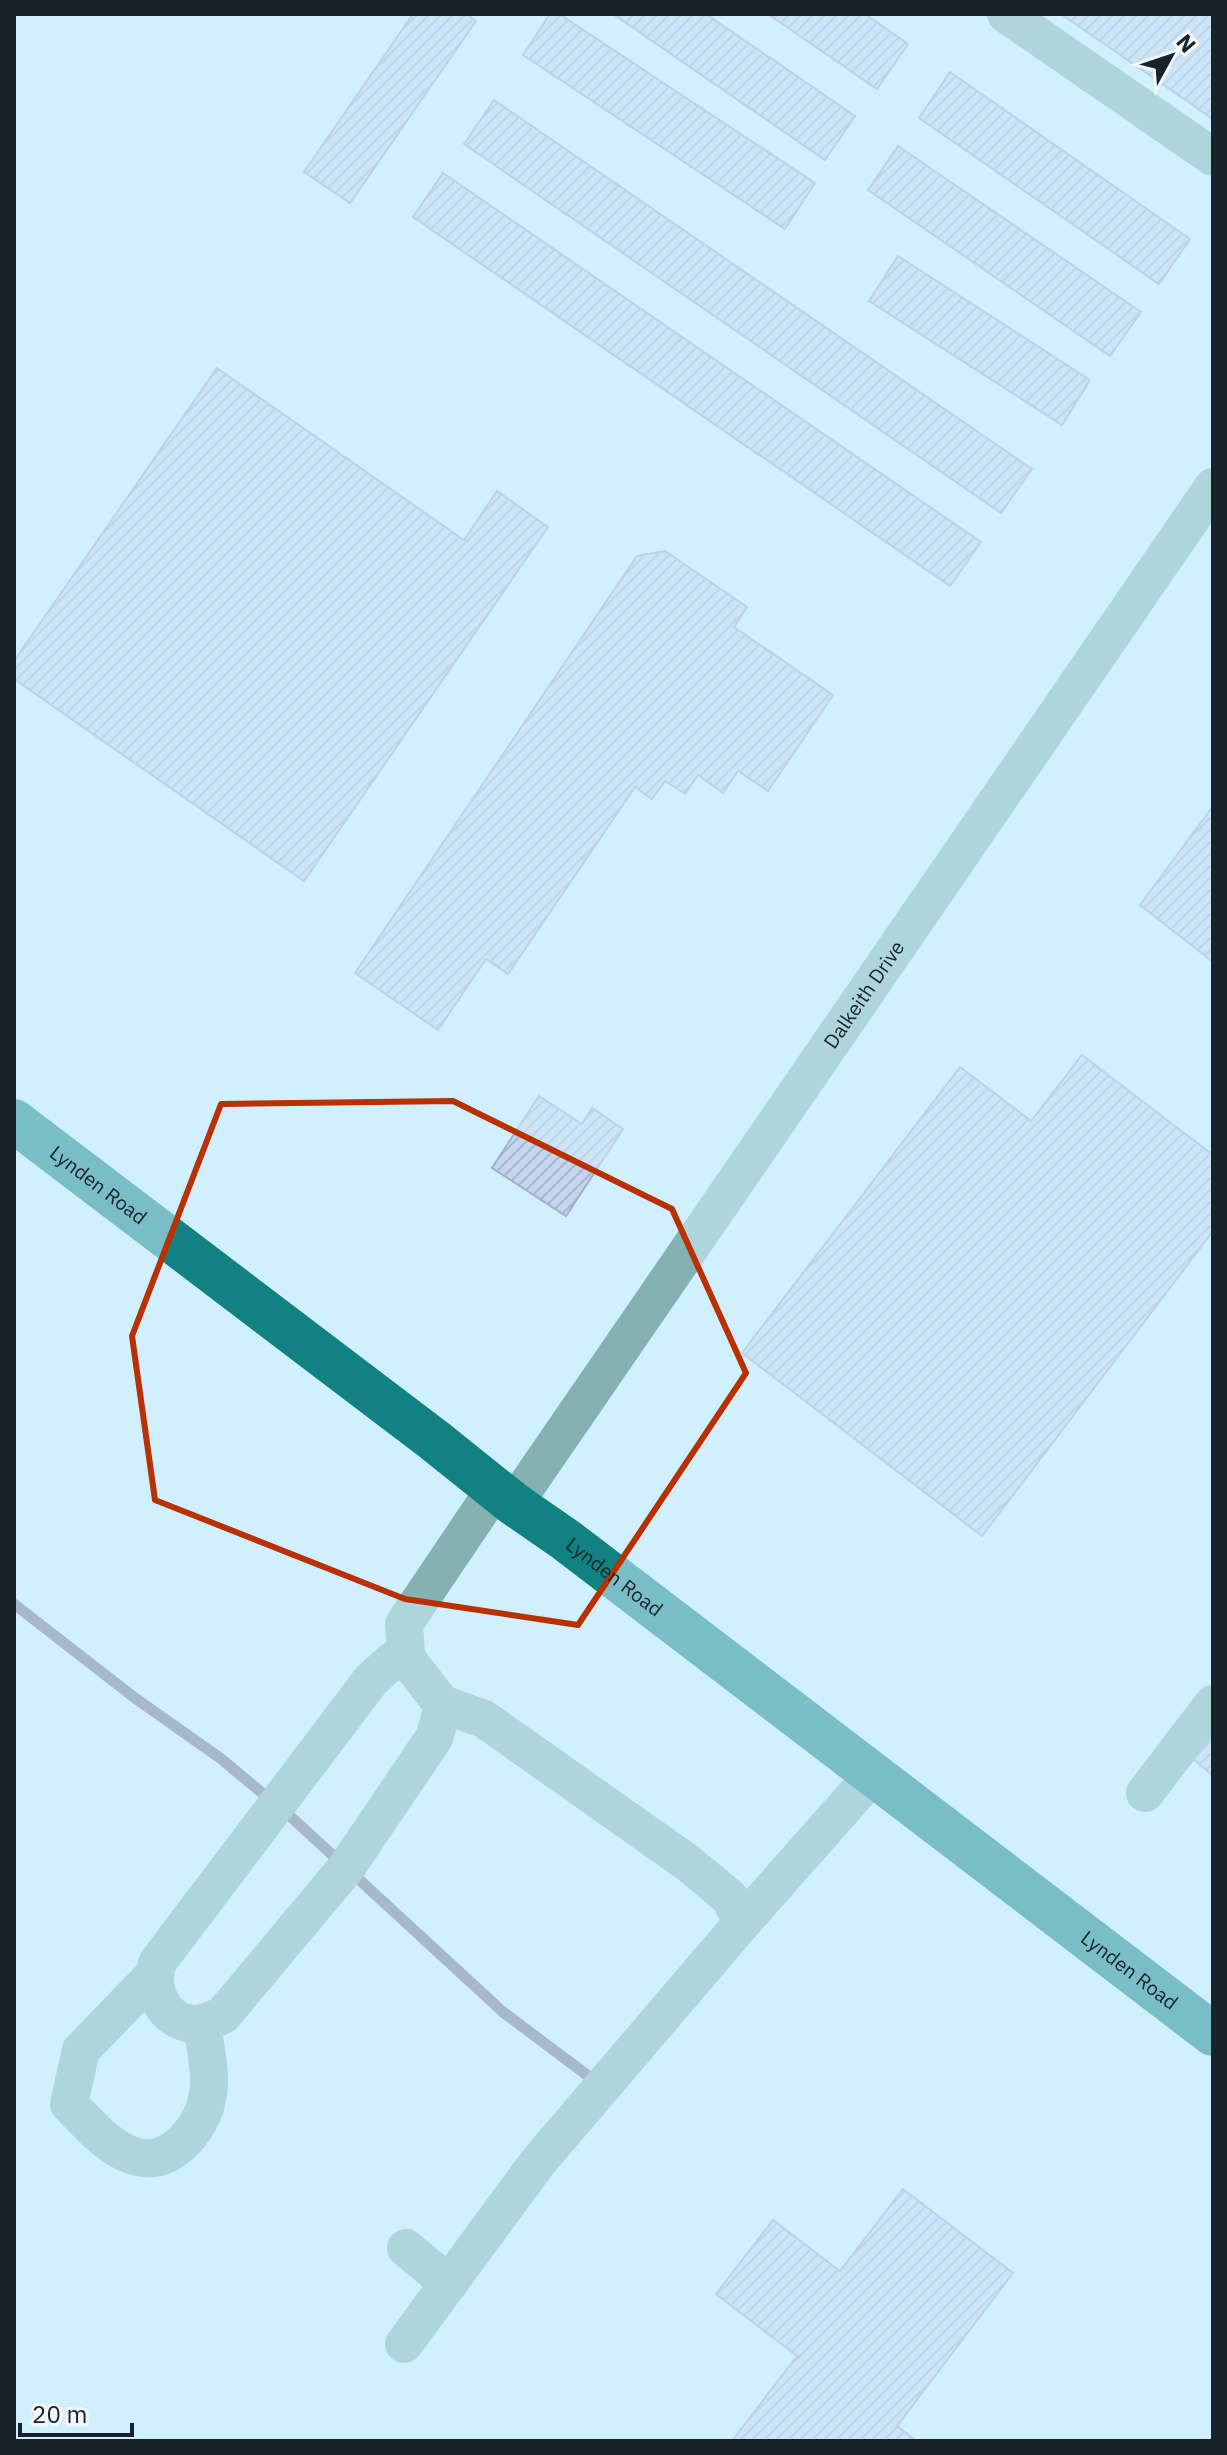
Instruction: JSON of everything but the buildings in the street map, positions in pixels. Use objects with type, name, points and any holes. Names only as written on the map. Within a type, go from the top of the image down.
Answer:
[{"type":"main road","name":"Lynden Road","points":[[14,1121],[1213,2034]]},
{"type":"street","points":[[1006,14],[1213,157]]},
{"type":"street","name":"Dalkeith Drive","points":[[406,1653],[404,1624],[504,1496],[1213,487]]},
{"type":"street","points":[[202,2023],[209,2085],[199,2124],[169,2155],[156,2160],[119,2150],[100,2136],[69,2104],[81,2050],[153,1976],[157,1963],[371,1680],[406,1653],[410,1663],[442,1704],[484,1719],[688,1863],[730,1898],[742,1923]]},
{"type":"street","points":[[153,1976],[162,2008],[176,2020],[195,2025],[223,2015],[346,1868],[434,1738],[442,1704]]},
{"type":"street","points":[[1145,1793],[1213,1704]]},
{"type":"street","points":[[404,2344],[538,2162],[873,1775]]},
{"type":"street","points":[[406,2248],[449,2284]]},
{"type":"highlighted area","points":[[453,1101],[672,1209],[746,1373],[578,1625],[405,1599],[155,1500],[132,1336],[221,1104]]},
{"type":"waterway","points":[[14,1604],[135,1698],[220,1758],[290,1816],[503,2012],[595,2081]]}]
